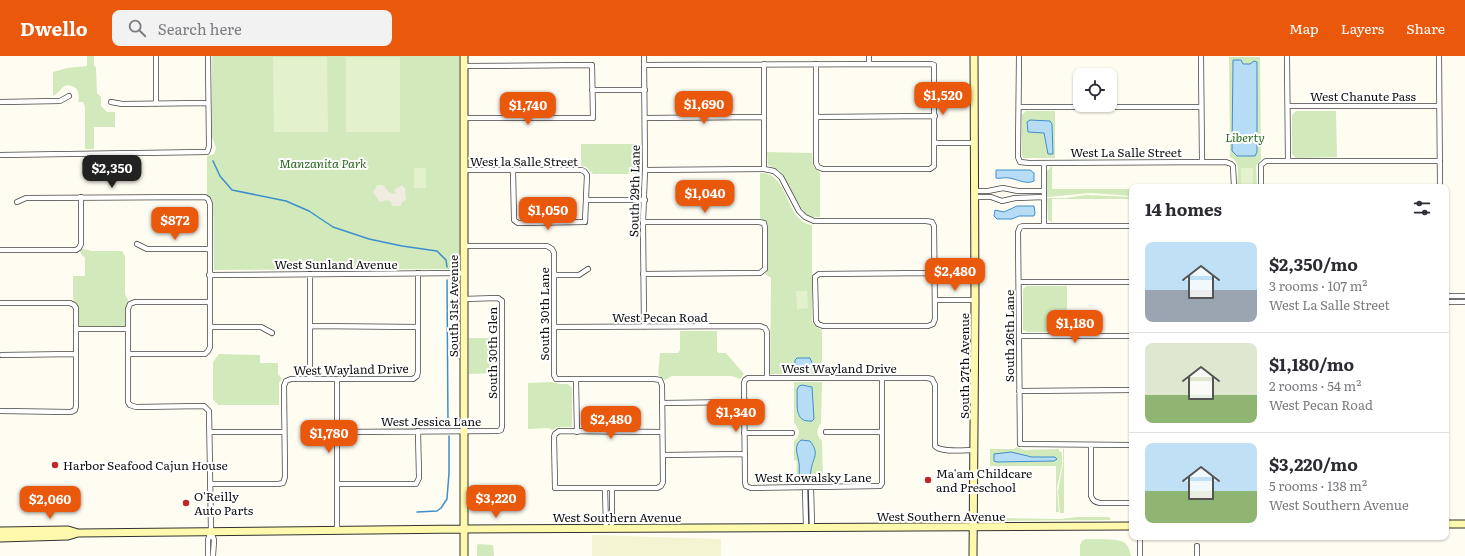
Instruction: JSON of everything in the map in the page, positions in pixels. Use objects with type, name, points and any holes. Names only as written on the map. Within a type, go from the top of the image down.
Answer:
[{"type":"main road","name":"South 31st Avenue","points":[[464,56],[464,556]]},
{"type":"main road","name":"South 27th Avenue","points":[[973,556],[975,450],[974,56]]},
{"type":"main road","points":[[1449,524],[1465,524]]},
{"type":"main road","name":"West Southern Avenue","points":[[0,538],[68,536],[78,533],[211,531],[1129,526]]},
{"type":"main road","name":"West Southern Avenue","points":[[0,531],[68,530],[78,533]]},
{"type":"street","points":[[156,56],[156,104]]},
{"type":"street","points":[[0,155],[204,152],[208,150],[208,56]]},
{"type":"street","name":"South 29th Lane","points":[[644,56],[644,327]]},
{"type":"street","points":[[869,56],[870,64]]},
{"type":"street","points":[[1019,56],[1019,107],[1201,107]]},
{"type":"street","points":[[1201,56],[1202,162]]},
{"type":"street","points":[[1287,56],[1288,161]]},
{"type":"street","points":[[1439,56],[1440,184]]},
{"type":"street","points":[[644,65],[764,64],[816,64],[931,64],[934,65],[934,166],[930,169],[823,169],[818,167],[816,163],[816,64]]},
{"type":"street","points":[[764,64],[764,169]]},
{"type":"street","points":[[464,66],[592,65],[593,118],[464,118]]},
{"type":"street","points":[[592,90],[645,90]]},
{"type":"street","points":[[0,102],[60,101],[69,96]]},
{"type":"street","points":[[111,102],[122,104],[208,103]]},
{"type":"street","name":"West Chanute Pass","points":[[1288,106],[1439,106]]},
{"type":"street","name":"West La Salle Street","points":[[1019,107],[1018,157],[1020,162],[1226,162],[1231,164],[1233,168],[1234,184]]},
{"type":"street","points":[[816,117],[935,116]]},
{"type":"street","points":[[645,118],[764,117]]},
{"type":"street","points":[[935,143],[974,143]]},
{"type":"street","points":[[1261,184],[1261,167],[1264,162],[1440,161]]},
{"type":"street","points":[[1044,163],[1044,226],[1129,226]]},
{"type":"street","points":[[645,170],[764,169],[774,171],[781,177],[799,211],[805,218],[814,221],[932,222],[934,226],[935,273],[935,319],[933,324],[928,326],[823,326],[818,324],[816,321],[815,277],[819,274],[935,273]]},
{"type":"street","name":"West la Salle Street","points":[[464,170],[584,171],[587,174],[587,200]]},
{"type":"street","points":[[513,170],[514,220],[518,223],[586,222],[587,200],[645,200]]},
{"type":"street","points":[[974,194],[1003,188],[1018,191],[1044,191]]},
{"type":"street","points":[[974,194],[1002,201],[1015,198],[1044,197]]},
{"type":"street","points":[[0,250],[76,250],[81,244],[81,197]]},
{"type":"street","points":[[17,202],[26,198],[81,197],[205,197],[208,199],[210,204],[210,327],[208,351],[205,354],[128,354]]},
{"type":"street","points":[[643,222],[759,222],[764,223],[765,228],[765,269],[760,273],[643,274]]},
{"type":"street","name":"South 26th Lane","points":[[1044,226],[1020,227],[1018,232],[1020,444],[1091,445]]},
{"type":"street","points":[[137,244],[148,249],[210,249]]},
{"type":"street","name":"South 30th Lane","points":[[464,246],[547,246],[552,249],[554,253],[554,375],[556,379],[576,380]]},
{"type":"street","points":[[554,275],[579,274],[588,269]]},
{"type":"street","points":[[310,326],[418,327],[418,273]]},
{"type":"street","name":"West Sunland Avenue","points":[[209,274],[463,273]]},
{"type":"street","points":[[310,274],[310,379]]},
{"type":"street","points":[[1019,282],[1129,282]]},
{"type":"street","points":[[1449,296],[1465,296]]},
{"type":"street","name":"South 30th Glen","points":[[463,299],[501,299],[501,430]]},
{"type":"street","points":[[935,300],[975,300]]},
{"type":"street","points":[[208,556],[208,540],[211,531],[210,413],[204,406],[136,407],[130,405],[128,402],[128,309],[130,304],[135,302],[209,302]]},
{"type":"street","points":[[1449,302],[1465,302]]},
{"type":"street","points":[[0,303],[70,303],[76,308],[75,410],[71,412],[0,412]]},
{"type":"street","name":"West Pecan Road","points":[[554,327],[760,326],[765,328],[767,332],[767,378]]},
{"type":"street","points":[[210,327],[261,327],[272,333]]},
{"type":"street","name":"West Wayland Drive","points":[[284,432],[284,386],[286,381],[291,379],[413,379],[417,376],[418,371],[418,327]]},
{"type":"street","points":[[76,329],[128,329]]},
{"type":"street","points":[[1019,336],[1129,336]]},
{"type":"street","points":[[2,355],[76,354]]},
{"type":"street","name":"West Wayland Drive","points":[[744,402],[744,383],[748,378],[932,379],[935,385],[934,443],[937,448],[942,450],[975,450]]},
{"type":"street","points":[[826,432],[882,432],[882,378]]},
{"type":"street","points":[[337,379],[337,530]]},
{"type":"street","points":[[577,432],[576,380],[660,380],[662,385],[663,482],[661,486],[657,488],[555,488],[554,437],[559,431],[577,432],[662,432]]},
{"type":"street","points":[[1019,391],[1129,390]]},
{"type":"street","points":[[662,403],[744,402],[745,454],[663,455]]},
{"type":"street","name":"West Jessica Lane","points":[[337,432],[501,430]]},
{"type":"street","points":[[337,484],[413,484],[418,482],[418,431]]},
{"type":"street","points":[[210,432],[284,432],[285,477],[283,483],[278,484],[211,484]]},
{"type":"street","name":"West Kowalsky Lane","points":[[745,454],[745,482],[746,486],[751,488],[880,486],[882,483],[882,432]]},
{"type":"street","points":[[744,433],[792,433]]},
{"type":"street","points":[[1129,445],[1091,445],[1092,496],[1095,502],[1129,503]]},
{"type":"street","points":[[805,487],[809,528]]},
{"type":"street","points":[[809,528],[811,487]]},
{"type":"street","points":[[605,488],[609,528]]},
{"type":"street","points":[[609,528],[612,488]]},
{"type":"street","points":[[211,531],[214,540],[213,556]]},
{"type":"street","points":[[1140,540],[1140,556]]},
{"type":"street","points":[[1197,546],[1197,556]]},
{"type":"green space","points":[[87,56],[94,56],[97,93],[101,97],[101,106],[107,112],[115,112],[115,127],[94,127],[94,149],[85,149],[85,107],[83,102],[78,102],[79,97],[77,89],[68,85],[63,87],[53,96],[53,72],[67,68],[87,66]]},
{"type":"green space","name":"Manzanita Park","points":[[212,56],[459,56],[459,267],[453,269],[214,270],[213,202],[207,195],[207,156],[214,154],[216,148],[212,137]]},
{"type":"green space","points":[[273,57],[327,57],[328,132],[274,132]]},
{"type":"green space","points":[[346,57],[400,57],[400,132],[346,132]]},
{"type":"green space","name":"Liberty","points":[[1229,57],[1260,57],[1261,159],[1256,166],[1257,184],[1237,184],[1238,174],[1236,162],[1230,157]]},
{"type":"green space","points":[[1026,111],[1055,111],[1055,158],[1023,158],[1022,115]]},
{"type":"green space","points":[[1296,111],[1336,111],[1337,157],[1296,158],[1292,154],[1292,115]]},
{"type":"green space","points":[[581,144],[640,144],[639,174],[593,174],[586,167],[581,166]]},
{"type":"green space","points":[[767,152],[812,153],[813,166],[820,173],[820,217],[812,217],[805,214],[780,171],[768,165]]},
{"type":"green space","points":[[1052,166],[1052,189],[1129,189],[1129,196],[1091,193],[1047,197],[1047,171]]},
{"type":"green space","points":[[414,168],[426,168],[426,188],[414,188]]},
{"type":"green space","points":[[1241,168],[1253,168],[1253,184],[1241,184]]},
{"type":"green space","points":[[760,173],[770,175],[777,180],[796,215],[803,222],[812,225],[812,322],[816,327],[822,330],[822,374],[770,374],[771,278],[765,274],[768,267],[768,225],[760,218]]},
{"type":"green space","points":[[1086,195],[1129,197],[1129,199],[1052,199],[1052,222],[1048,220],[1047,198],[1065,198]]},
{"type":"green space","points":[[79,248],[92,251],[122,251],[125,256],[125,294],[130,304],[128,329],[76,329],[73,276],[85,276],[85,258],[81,254]]},
{"type":"green space","points":[[1027,286],[1067,286],[1067,332],[1028,332],[1023,330],[1023,289]]},
{"type":"green space","points":[[796,291],[807,291],[808,308],[797,309]]},
{"type":"green space","points":[[680,331],[717,331],[717,351],[719,353],[726,353],[744,374],[740,379],[732,376],[672,376],[665,380],[658,375],[660,353],[678,353],[680,350]]},
{"type":"green space","points":[[469,338],[497,338],[497,373],[469,374]]},
{"type":"green space","points":[[219,354],[260,355],[260,363],[278,363],[278,374],[282,379],[279,383],[279,405],[218,405],[213,399],[213,362]]},
{"type":"green space","points":[[552,382],[568,384],[572,388],[572,427],[558,427],[552,430],[549,428],[528,429],[528,383]]},
{"type":"green space","points":[[794,382],[822,382],[821,423],[817,432],[822,441],[823,483],[796,483],[797,461],[794,460],[794,441],[798,437],[799,431],[794,422]]},
{"type":"green space","points":[[1017,447],[1024,450],[1059,449],[1059,451],[1062,452],[1062,465],[1057,488],[1059,512],[1056,512],[1056,466],[990,466],[990,449],[1014,449]]},
{"type":"green space","points":[[1063,449],[1064,513],[1060,513],[1058,491],[1063,464]]},
{"type":"green space","points":[[1078,517],[1109,517],[1111,520],[992,521],[1000,518],[1060,519]]},
{"type":"green space","points":[[592,535],[721,539],[721,556],[592,556]]},
{"type":"green space","points":[[1085,539],[1119,540],[1126,544],[1131,556],[1080,556],[1080,545]]},
{"type":"green space","points":[[478,544],[493,545],[494,556],[477,556]]},
{"type":"shaded area","points":[[383,185],[389,192],[394,194],[396,193],[394,190],[402,185],[406,190],[406,200],[402,202],[401,206],[392,206],[391,202],[388,200],[380,202],[373,192],[376,186]]},
{"type":"water","name":"Liberty","points":[[1233,60],[1241,60],[1243,64],[1250,64],[1254,61],[1257,62],[1257,152],[1255,156],[1237,156],[1232,151]]},
{"type":"water","points":[[1030,120],[1050,121],[1052,124],[1053,154],[1048,154],[1044,133],[1028,132],[1027,122]]},
{"type":"water","points":[[996,170],[1030,170],[1034,173],[1034,181],[1028,182],[1009,178],[996,178]]},
{"type":"water","points":[[1017,206],[1034,206],[1034,216],[1019,216],[1012,219],[997,219],[994,216],[995,210],[1004,212]]},
{"type":"water","points":[[797,358],[810,358],[812,363],[811,368],[807,370],[795,368],[795,360]]},
{"type":"water","points":[[802,385],[812,387],[814,419],[812,421],[806,421],[799,415],[797,406],[797,390],[799,386]]},
{"type":"water","points":[[801,440],[810,441],[815,449],[815,456],[809,480],[801,480],[800,476],[797,445]]},
{"type":"water","points":[[1011,452],[1032,457],[1055,457],[1057,459],[1054,461],[994,461],[994,454]]},
{"type":"waterway","points":[[213,161],[220,176],[232,190],[286,201],[309,211],[333,227],[369,239],[437,251],[446,260],[447,267]]},
{"type":"waterway","points":[[447,280],[448,426]]},
{"type":"waterway","points":[[417,512],[437,511],[447,499],[449,436]]},
{"type":"place","name":"Harbor Seafood Cajun House","points":[[55,465]]},
{"type":"place","name":"Ma'am Childcare and Preschool","points":[[928,480]]},
{"type":"place","name":"O'Reilly Auto Parts","points":[[186,503]]}]
